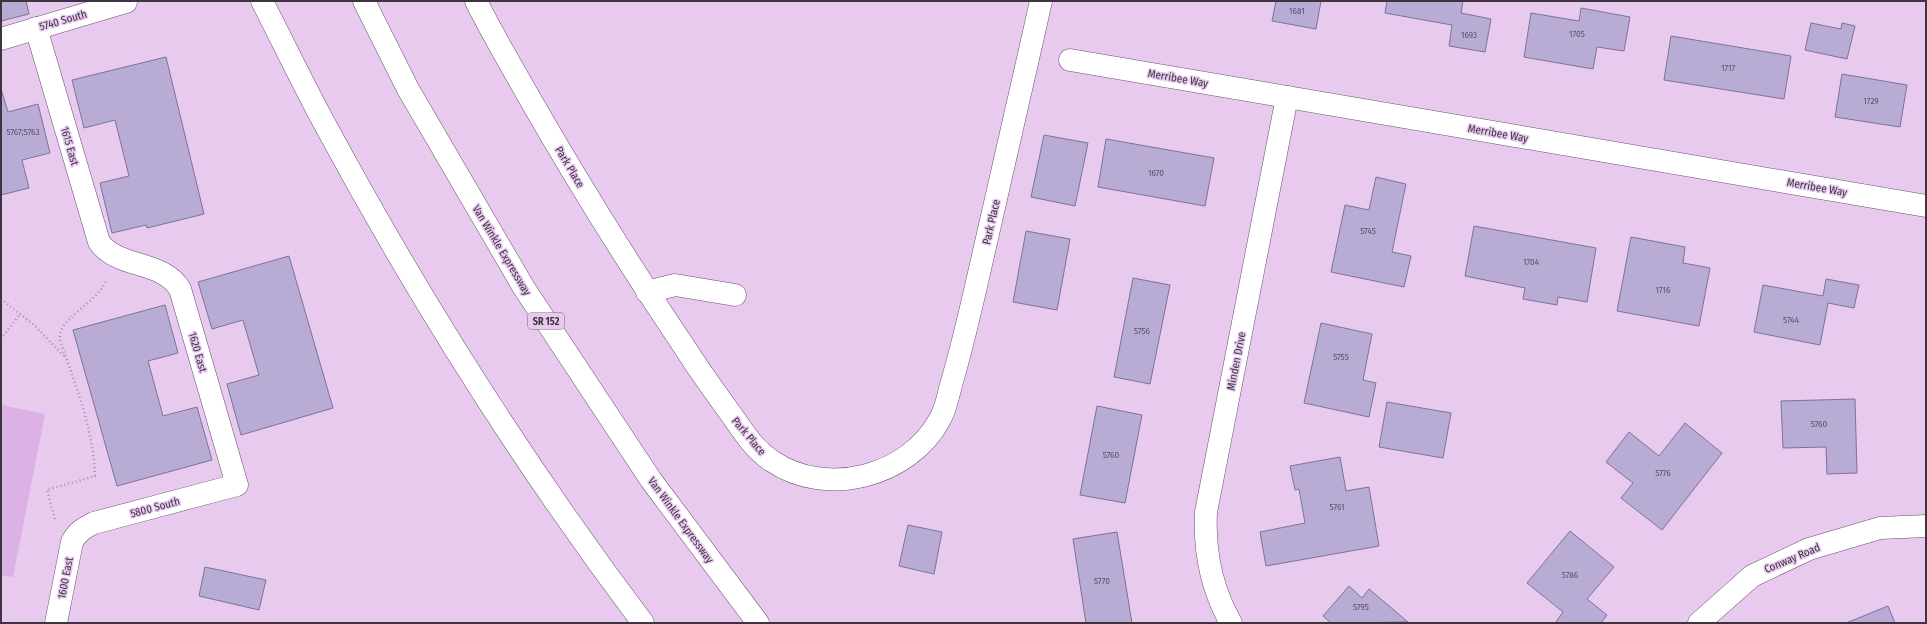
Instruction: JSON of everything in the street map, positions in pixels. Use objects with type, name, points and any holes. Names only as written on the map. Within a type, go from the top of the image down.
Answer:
[{"type":"street","points":[[262,1],[322,119],[409,273],[505,427],[643,623]]},
{"type":"street","name":"Van Winkle Expressway","points":[[364,1],[408,88],[524,288],[651,480],[758,623]]},
{"type":"street","name":"Park Place","points":[[476,1],[564,157],[647,292],[708,383],[748,438],[772,461],[798,474],[815,479],[834,480],[857,478],[876,473],[895,465],[907,456],[930,434],[941,418],[962,344],[1042,1]]},
{"type":"street","name":"5740 South","points":[[1,38],[126,2]]},
{"type":"street","name":"1615 East","points":[[36,28],[97,236],[103,247],[117,256]]},
{"type":"street","name":"Merribee Way","points":[[1070,60],[1926,206]]},
{"type":"street","name":"Minden Drive","points":[[1231,623],[1223,609],[1214,585],[1208,561],[1205,537],[1206,512],[1287,96]]},
{"type":"street","name":"1620 East","points":[[117,256],[171,277],[180,289],[237,485]]},
{"type":"street","points":[[647,292],[675,285],[735,295]]},
{"type":"street","name":"5800 South","points":[[76,534],[94,523],[237,485]]},
{"type":"street","name":"Conway Road","points":[[1699,623],[1752,576],[1809,549],[1880,528],[1926,526]]},
{"type":"street","name":"1600 East","points":[[56,623],[70,552],[76,534]]},
{"type":"path","points":[[76,534],[55,519],[47,490],[95,476],[94,450],[86,412],[60,340],[61,331],[65,325],[102,289],[117,256]]},
{"type":"path","points":[[1,299],[20,314],[66,358]]},
{"type":"path","points":[[1,339],[20,314]]},
{"type":"shaded area","points":[[1,405],[45,414],[13,577],[1,575]]},
{"type":"building","points":[[1,1],[26,1],[29,14],[1,21]]},
{"type":"building","points":[[1276,1],[1321,1],[1316,29],[1272,21]]},
{"type":"building","points":[[1387,1],[1463,1],[1461,13],[1491,19],[1485,52],[1449,46],[1452,25],[1385,13]]},
{"type":"building","points":[[1581,8],[1630,17],[1624,51],[1597,47],[1593,69],[1524,57],[1531,13],[1579,21]]},
{"type":"building","points":[[1811,23],[1841,29],[1842,23],[1855,26],[1847,59],[1805,50]]},
{"type":"building","points":[[1671,36],[1791,56],[1784,99],[1664,80]]},
{"type":"building","points":[[166,57],[204,214],[147,228],[146,225],[112,233],[100,183],[129,176],[115,120],[84,128],[72,80]]},
{"type":"building","points":[[1842,74],[1907,85],[1900,127],[1835,117]]},
{"type":"building","points":[[1,89],[8,112],[38,104],[50,153],[22,160],[29,188],[1,195]]},
{"type":"building","points":[[1044,135],[1088,143],[1075,206],[1031,197]]},
{"type":"building","points":[[1106,139],[1214,158],[1205,206],[1098,187]]},
{"type":"building","points":[[1376,177],[1406,184],[1392,252],[1411,256],[1404,287],[1331,272],[1345,205],[1369,210]]},
{"type":"building","points":[[1474,226],[1596,248],[1587,302],[1558,297],[1557,305],[1523,299],[1525,288],[1465,276]]},
{"type":"building","points":[[1026,231],[1070,239],[1057,310],[1013,302]]},
{"type":"building","points":[[1631,237],[1685,247],[1683,263],[1710,268],[1699,326],[1617,311]]},
{"type":"building","points":[[289,256],[333,408],[241,435],[227,384],[259,375],[243,320],[212,329],[198,282]]},
{"type":"building","points":[[1133,278],[1170,285],[1150,384],[1114,377]]},
{"type":"building","points":[[1826,279],[1859,285],[1854,308],[1828,303],[1820,345],[1754,332],[1763,285],[1823,296]]},
{"type":"building","points":[[165,305],[178,353],[148,361],[163,416],[197,407],[212,460],[117,486],[73,330]]},
{"type":"building","points":[[1321,323],[1372,334],[1363,380],[1376,383],[1369,417],[1304,403]]},
{"type":"building","points":[[1855,399],[1857,473],[1827,474],[1826,447],[1783,448],[1781,401]]},
{"type":"building","points":[[1387,402],[1451,413],[1443,458],[1379,447]]},
{"type":"building","points":[[1097,406],[1142,415],[1125,503],[1080,495]]},
{"type":"building","points":[[1685,423],[1722,453],[1662,530],[1621,498],[1633,483],[1606,462],[1629,432],[1659,456]]},
{"type":"building","points":[[1340,457],[1346,491],[1369,487],[1379,546],[1266,566],[1260,532],[1305,523],[1299,489],[1295,490],[1290,466]]},
{"type":"building","points":[[908,525],[942,532],[934,574],[899,566]]},
{"type":"building","points":[[1570,531],[1614,567],[1587,599],[1607,615],[1601,623],[1557,623],[1556,622],[1563,612],[1527,583]]},
{"type":"building","points":[[1117,532],[1132,623],[1086,623],[1073,539]]},
{"type":"building","points":[[205,567],[266,580],[259,610],[199,596]]},
{"type":"building","points":[[1349,586],[1362,598],[1369,589],[1408,622],[1331,623],[1323,616]]},
{"type":"building","points":[[1888,606],[1895,623],[1846,623]]}]
